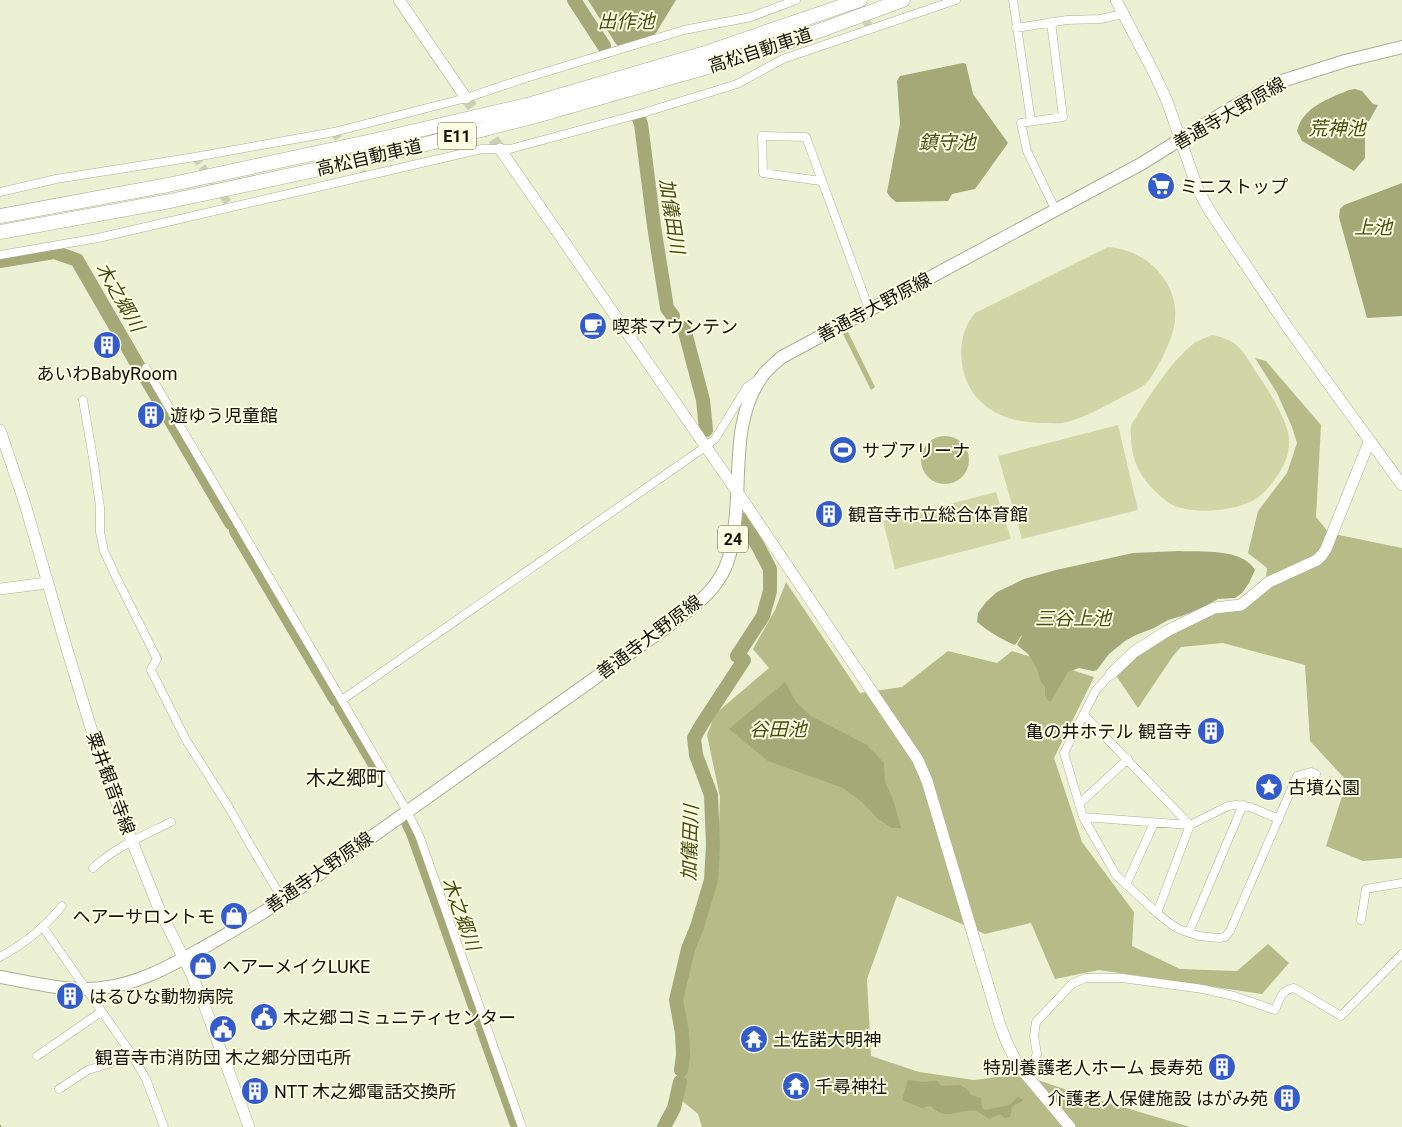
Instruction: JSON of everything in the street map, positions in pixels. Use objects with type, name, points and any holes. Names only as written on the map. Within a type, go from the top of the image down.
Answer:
[{"type":"highway","name":"高松自動車道","points":[[0,216],[168,185],[531,104],[702,54],[860,0]]},
{"type":"highway","name":"高松自動車道","points":[[0,232],[170,201],[366,159],[504,124],[704,68],[794,40],[903,0]]},
{"type":"main road","name":"善通寺大野原線","points":[[0,977],[47,986],[102,988],[127,984],[184,959],[283,900],[697,604],[712,589],[723,573],[730,556],[734,537],[741,435],[750,396],[762,376],[782,357],[1141,164],[1231,108],[1279,82],[1345,61],[1402,47]]},
{"type":"street","points":[[399,0],[466,98]]},
{"type":"street","points":[[0,192],[56,179],[334,132],[466,98],[684,30],[751,17],[796,0]]},
{"type":"street","points":[[0,255],[98,238],[482,149],[510,149],[625,118],[736,84],[783,59],[956,0]]},
{"type":"street","points":[[1013,0],[1031,121]]},
{"type":"street","points":[[1116,0],[1167,101],[1198,190],[1288,328],[1402,486]]},
{"type":"street","points":[[1016,28],[1067,20],[1100,19],[1123,14]]},
{"type":"street","points":[[1051,22],[1063,117],[1022,123],[1027,152],[1055,209]]},
{"type":"street","points":[[821,181],[763,172],[762,136],[806,137],[869,309]]},
{"type":"street","points":[[500,149],[738,494],[918,760],[927,780],[1000,1026],[1007,1043],[1018,1065],[1070,1127]]},
{"type":"street","points":[[146,368],[407,811],[418,835],[522,1127]]},
{"type":"street","points":[[342,700],[705,447],[715,439],[747,387],[762,376]]},
{"type":"street","points":[[83,400],[96,473],[100,507],[100,532],[104,551],[116,579],[157,659],[151,670],[186,740],[228,806],[283,900]]},
{"type":"street","name":"粟井観音寺線","points":[[0,430],[25,504],[90,725],[114,796],[159,909],[205,1007],[249,1127]]},
{"type":"street","points":[[1316,774],[1311,772],[1297,776],[1230,931],[1225,937],[1219,938],[1199,936],[1172,925],[1116,874],[1083,817],[1064,754],[1096,690],[1134,652],[1167,631],[1214,608],[1241,605],[1269,582],[1316,560],[1322,555],[1330,541],[1369,442]]},
{"type":"street","points":[[0,589],[47,583]]},
{"type":"street","points":[[1084,715],[1190,825]]},
{"type":"street","points":[[1079,804],[1128,759]]},
{"type":"street","points":[[1083,817],[1190,825],[1228,806],[1243,805],[1250,806],[1279,820]]},
{"type":"street","points":[[1189,932],[1243,805]]},
{"type":"street","points":[[93,868],[132,841],[171,822]]},
{"type":"street","points":[[1126,885],[1154,823]]},
{"type":"street","points":[[1157,913],[1190,825]]},
{"type":"street","points":[[1361,920],[1366,888],[1402,883]]},
{"type":"street","points":[[0,957],[42,927],[62,906]]},
{"type":"street","points":[[42,927],[130,1052],[146,1079],[164,1127]]},
{"type":"street","points":[[1023,1071],[1037,1054],[1034,1036],[1036,1022],[1072,984],[1085,978],[1122,978],[1203,989],[1234,996],[1275,1010],[1282,993],[1287,989],[1294,988],[1341,1016],[1402,954]]},
{"type":"street","points":[[37,1056],[102,1012]]},
{"type":"street","points":[[59,1090],[88,1070],[110,1063],[130,1052]]},
{"type":"shaded area","points":[[1108,247],[1125,250],[1147,261],[1165,280],[1174,301],[1175,321],[1170,341],[1155,372],[1146,384],[1081,418],[1063,423],[1025,422],[1002,416],[982,403],[974,395],[968,384],[961,357],[965,329],[975,313]]},
{"type":"shaded area","points":[[847,330],[875,387],[871,390],[842,332]]},
{"type":"shaded area","points":[[1212,335],[1229,340],[1235,344],[1249,360],[1286,424],[1289,450],[1276,478],[1254,500],[1234,507],[1200,511],[1177,507],[1167,502],[1145,481],[1133,454],[1131,425],[1163,376],[1178,358],[1194,343]]},
{"type":"shaded area","points":[[1255,358],[1266,361],[1321,425],[1316,517],[1329,533],[1402,548],[1402,858],[1363,861],[1326,846],[1347,781],[1310,741],[1305,665],[1223,643],[1181,647],[1138,708],[1115,674],[1136,656],[1165,636],[1212,613],[1245,608],[1265,586],[1267,568],[1248,553],[1258,511],[1287,473],[1297,443],[1277,393]]},
{"type":"shaded area","points":[[1118,425],[1138,510],[1022,539],[998,456]]},
{"type":"shaded area","points":[[945,436],[954,438],[962,443],[967,451],[969,460],[967,469],[962,477],[954,482],[945,484],[936,482],[928,477],[923,469],[921,460],[923,451],[928,443],[936,438]]},
{"type":"shaded area","points":[[996,492],[1011,539],[895,569],[883,521]]},
{"type":"shaded area","points":[[786,582],[860,693],[902,687],[948,651],[997,663],[1012,651],[1094,677],[1054,758],[1082,842],[1134,912],[1132,946],[1180,969],[1237,971],[1268,944],[1289,963],[1262,994],[1099,970],[1055,979],[1031,923],[985,934],[897,896],[867,979],[871,1056],[919,1072],[974,1080],[1020,1074],[1079,1094],[1190,1127],[702,1127],[698,1114],[680,1099],[685,1038],[681,1005],[687,967],[717,877],[720,797],[707,735],[715,714],[769,668],[753,649],[775,610]]},
{"type":"shaded area","name":"古墳公園","points":[[1265,778],[1273,778],[1279,784],[1279,792],[1273,798],[1265,798],[1259,792],[1259,784]]},
{"type":"water","name":"出作池","points":[[588,0],[676,0],[654,36],[618,46]]},
{"type":"water","name":"鎮守池","points":[[963,63],[966,64],[973,94],[1008,143],[975,189],[952,194],[948,201],[896,202],[887,192],[900,124],[897,81],[900,76]]},
{"type":"water","name":"荒神池","points":[[1355,89],[1362,91],[1373,104],[1378,105],[1365,132],[1365,158],[1354,171],[1302,141],[1297,131],[1305,116],[1317,105],[1341,93]]},
{"type":"water","name":"上池","points":[[1402,183],[1402,316],[1367,318],[1339,217],[1340,209],[1344,205]]},
{"type":"water","name":"三谷上池","points":[[1179,551],[1231,555],[1249,563],[1255,570],[1242,593],[1235,598],[1218,599],[1204,607],[1168,620],[1136,635],[1109,654],[1097,670],[1079,668],[1068,672],[1051,701],[1047,700],[1045,687],[1028,654],[1017,645],[1022,636],[1015,645],[995,635],[977,622],[978,613],[986,602],[997,592],[1024,579],[1133,553]]},
{"type":"water","name":"谷田池","points":[[785,682],[796,702],[811,716],[867,745],[884,763],[885,782],[893,799],[901,828],[892,828],[878,819],[862,802],[843,788],[768,761],[729,729]]},
{"type":"water","points":[[908,1080],[922,1082],[937,1081],[942,1086],[960,1085],[967,1089],[971,1095],[981,1098],[982,1107],[985,1110],[1009,1105],[1018,1097],[1024,1100],[1012,1107],[1010,1117],[1004,1118],[1000,1114],[990,1119],[976,1111],[947,1114],[936,1111],[930,1106],[922,1108],[902,1100]]},
{"type":"waterway","name":"加儀田川","points":[[574,0],[604,46]]},
{"type":"waterway","name":"加儀田川","points":[[639,119],[667,308],[673,316]]},
{"type":"waterway","name":"木之郷川","points":[[0,261],[54,252],[77,260],[140,369]]},
{"type":"waterway","name":"加儀田川","points":[[684,328],[703,400],[706,430]]},
{"type":"waterway","name":"木之郷川","points":[[143,373],[231,523]]},
{"type":"waterway","name":"加儀田川","points":[[737,656],[763,616],[770,591],[770,569],[741,519]]},
{"type":"waterway","name":"木之郷川","points":[[236,531],[336,700]]},
{"type":"waterway","name":"加儀田川","points":[[681,1070],[683,1055],[682,1033],[676,1000],[688,949],[697,927],[711,880],[713,845],[711,795],[696,755],[694,738],[744,660]]},
{"type":"waterway","name":"木之郷川","points":[[341,707],[380,773]]},
{"type":"waterway","name":"木之郷川","points":[[406,818],[481,1023]]},
{"type":"waterway","name":"木之郷川","points":[[483,1029],[516,1122]]},
{"type":"waterway","name":"加儀田川","points":[[664,1127],[674,1108],[680,1082]]},
{"type":"tunnel","points":[[852,0],[869,26]]},
{"type":"tunnel","points":[[466,98],[500,149]]},
{"type":"tunnel","points":[[334,132],[365,177]]},
{"type":"tunnel","points":[[195,157],[231,207]]},
{"type":"place","name":"ミニストップ","points":[[1161,186]]},
{"type":"place","name":"喫茶マウンテン","points":[[593,326]]},
{"type":"place","name":"あいわBabyRoom","points":[[107,345]]},
{"type":"place","name":"遊ゆう児童館","points":[[151,415]]},
{"type":"place","name":"サブアリーナ","points":[[843,450]]},
{"type":"place","name":"観音寺市立総合体育館","points":[[829,514]]},
{"type":"place","name":"亀の井ホテル 観音寺","points":[[1211,731]]},
{"type":"place","name":"古墳公園","points":[[1269,787]]},
{"type":"place","name":"ヘアーサロントモ","points":[[234,916]]},
{"type":"place","name":"ヘアーメイクLUKE","points":[[203,966]]},
{"type":"place","name":"はるひな動物病院","points":[[70,996]]},
{"type":"place","name":"木之郷コミュニティセンター","points":[[264,1017]]},
{"type":"place","name":"観音寺市消防団 木之郷分団屯所","points":[[223,1029]]},
{"type":"place","name":"土佐諾大明神","points":[[754,1039]]},
{"type":"place","name":"特別養護老人ホーム 長寿苑","points":[[1222,1067]]},
{"type":"place","name":"千尋神社","points":[[796,1086]]},
{"type":"place","name":"NTT 木之郷電話交換所","points":[[255,1091]]},
{"type":"place","name":"介護老人保健施設 はがみ苑","points":[[1287,1098]]},
{"type":"district","name":"木之郷町","points":[[346,778]]}]
